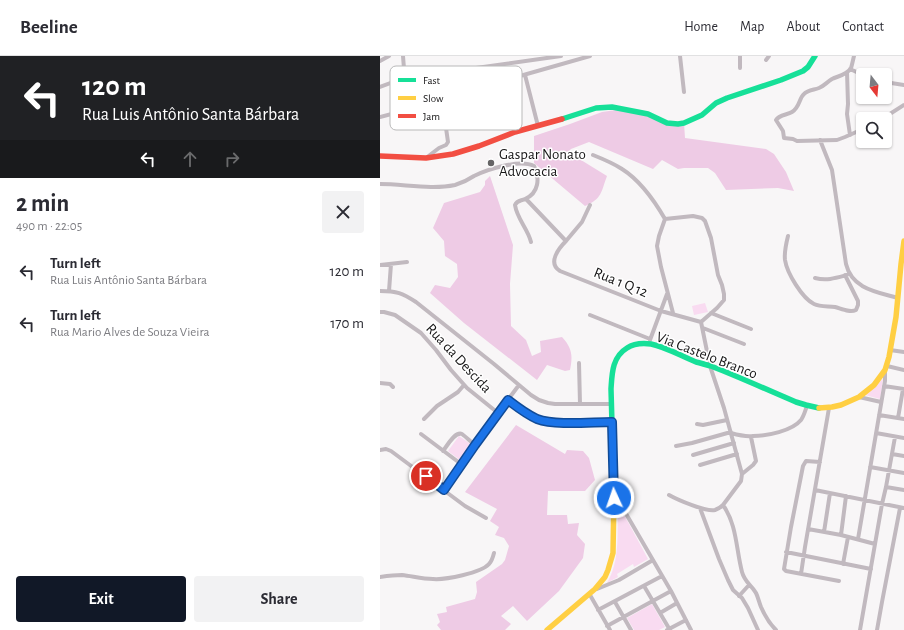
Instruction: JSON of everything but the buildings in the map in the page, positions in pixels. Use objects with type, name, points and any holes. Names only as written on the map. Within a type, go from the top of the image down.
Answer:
[{"type":"main road","points":[[380,156],[426,158],[462,152],[515,132],[591,109],[603,107],[620,108],[640,112],[671,124],[684,123],[702,115],[716,103],[727,98],[803,71],[808,67],[815,56]]},
{"type":"main road","points":[[886,368],[898,298],[904,241]]},
{"type":"main road","name":"Via Castelo Branco","points":[[547,630],[597,589],[612,561],[614,498],[611,404],[612,374],[613,364],[616,358],[625,349],[650,341],[663,348],[758,387],[807,406],[822,408],[846,404],[859,397],[874,384],[886,368]]},
{"type":"street","points":[[380,61],[389,56]]},
{"type":"street","points":[[402,56],[403,66]]},
{"type":"street","points":[[490,66],[561,56]]},
{"type":"street","points":[[522,75],[590,56]]},
{"type":"street","points":[[680,56],[684,92]]},
{"type":"street","points":[[740,56],[740,68]]},
{"type":"street","points":[[850,135],[847,114],[849,70],[854,56]]},
{"type":"street","points":[[849,70],[856,72]]},
{"type":"street","points":[[849,70],[819,88],[804,93],[799,105],[791,113],[777,118],[777,122],[783,131],[784,138],[797,141],[837,140],[856,133]]},
{"type":"street","points":[[525,74],[538,126]]},
{"type":"street","points":[[380,87],[390,83]]},
{"type":"street","points":[[892,83],[904,85]]},
{"type":"street","points":[[892,113],[904,105]]},
{"type":"street","points":[[380,117],[390,114]]},
{"type":"street","points":[[426,158],[439,148],[446,145],[448,142],[446,130]]},
{"type":"street","points":[[788,236],[785,248],[787,269],[803,295],[814,304],[854,311],[858,308],[858,301],[847,275],[832,170],[820,140]]},
{"type":"street","points":[[593,155],[609,161],[637,181],[649,194],[665,219]]},
{"type":"street","points":[[380,184],[444,187],[459,184],[497,167],[531,164],[537,171],[536,190],[526,199],[517,202],[515,205],[520,220],[532,242]]},
{"type":"street","points":[[526,199],[566,241],[582,222],[590,205]]},
{"type":"street","points":[[665,219],[693,216],[704,219],[711,238],[718,275],[724,294],[724,300],[701,322],[704,328],[710,366],[742,474],[741,482],[723,505],[716,510],[700,508],[669,495]]},
{"type":"street","points":[[665,219],[657,246],[667,294],[673,313]]},
{"type":"street","name":"Rua 1 Q 12","points":[[566,241],[559,248],[554,260],[554,266],[560,271],[661,311],[673,313],[701,322]]},
{"type":"street","points":[[380,265],[407,262]]},
{"type":"street","points":[[390,291],[391,264]]},
{"type":"street","points":[[815,278],[827,280],[847,275],[868,290],[898,298]]},
{"type":"street","points":[[380,291],[395,291],[416,302],[539,400],[555,404],[611,404]]},
{"type":"street","points":[[590,315],[650,341],[667,294]]},
{"type":"street","name":"Rua da Descida","points":[[380,312],[395,315],[425,337],[464,385],[498,413]]},
{"type":"street","points":[[712,313],[751,329]]},
{"type":"street","points":[[704,328],[744,344]]},
{"type":"street","points":[[890,350],[904,352]]},
{"type":"street","points":[[579,363],[580,404]]},
{"type":"street","points":[[858,539],[886,368],[904,370]]},
{"type":"street","points":[[380,383],[390,384],[393,387]]},
{"type":"street","points":[[424,419],[437,406],[458,392],[464,385]]},
{"type":"street","points":[[444,490],[461,464],[520,385]]},
{"type":"street","points":[[884,386],[904,389],[898,418]]},
{"type":"street","points":[[859,397],[881,402]]},
{"type":"street","points":[[508,400],[529,415],[545,421],[572,423],[612,422]]},
{"type":"street","points":[[676,446],[731,433],[738,436],[751,436],[781,432],[788,429],[803,418],[807,406]]},
{"type":"street","points":[[801,574],[829,408]]},
{"type":"street","points":[[879,415],[904,419]]},
{"type":"street","points":[[697,424],[703,425],[727,420]]},
{"type":"street","points":[[443,451],[454,435],[458,433],[462,434],[475,445]]},
{"type":"street","points":[[876,433],[904,438]]},
{"type":"street","points":[[421,434],[461,464]]},
{"type":"street","points":[[742,474],[753,465],[756,460],[751,436]]},
{"type":"street","points":[[860,630],[895,437]]},
{"type":"street","points":[[693,455],[734,443]]},
{"type":"street","points":[[380,450],[388,450],[466,506],[486,518]]},
{"type":"street","points":[[700,465],[737,454]]},
{"type":"street","points":[[892,454],[904,456]]},
{"type":"street","points":[[820,462],[805,461],[802,466],[784,570],[839,581]]},
{"type":"street","points":[[870,467],[904,473]]},
{"type":"street","points":[[886,487],[904,490]]},
{"type":"street","points":[[815,490],[902,508],[877,630]]},
{"type":"street","points":[[824,532],[830,493]]},
{"type":"street","points":[[840,535],[846,496]]},
{"type":"street","points":[[614,498],[626,512],[691,630]]},
{"type":"street","points":[[723,505],[728,512],[735,531],[743,574],[746,582],[757,594],[761,608],[768,621],[776,630]]},
{"type":"street","points":[[700,508],[718,559],[733,590],[748,608],[758,630]]},
{"type":"street","points":[[808,529],[875,544]]},
{"type":"street","points":[[843,564],[848,537]]},
{"type":"street","points":[[380,577],[402,575],[442,579],[477,571],[485,567],[490,563],[494,552]]},
{"type":"street","points":[[786,552],[871,569]]},
{"type":"street","points":[[597,589],[619,580],[653,560]]},
{"type":"street","points":[[598,610],[662,576]]},
{"type":"street","points":[[644,586],[669,630],[686,620]]},
{"type":"street","points":[[739,596],[749,586]]},
{"type":"street","points":[[590,595],[609,628],[624,616],[670,591]]},
{"type":"street","points":[[615,602],[631,630]]},
{"type":"street","points":[[660,613],[677,603]]},
{"type":"shaded area","points":[[616,110],[648,114],[667,123],[684,123],[685,138],[766,149],[774,154],[786,172],[794,191],[778,188],[726,190],[715,173],[708,168],[678,169],[662,160],[653,169],[589,142],[571,149],[568,152],[607,176],[598,198],[585,206],[534,163],[534,136],[602,112]]},
{"type":"shaded area","points":[[490,176],[513,245],[510,284],[511,326],[526,340],[532,356],[541,352],[540,341],[562,337],[570,348],[571,352],[570,370],[565,371],[547,365],[537,380],[464,323],[430,293],[435,285],[450,288],[458,277],[457,264],[445,256],[444,241],[433,228],[444,203],[480,192],[485,185],[485,181]]},
{"type":"shaded area","points":[[705,303],[708,312],[694,315],[692,306]]},
{"type":"shaded area","points":[[883,379],[880,399],[865,395]]},
{"type":"shaded area","points":[[516,425],[565,454],[567,450],[583,451],[589,458],[595,480],[585,491],[548,491],[547,515],[567,515],[568,524],[579,523],[577,535],[585,544],[583,558],[559,591],[527,621],[513,606],[501,616],[511,624],[505,630],[441,630],[437,625],[440,622],[437,614],[447,612],[446,607],[475,599],[477,592],[476,582],[502,564],[505,560],[509,546],[504,538],[495,535],[499,527],[490,521],[497,509],[465,492]]},
{"type":"shaded area","points":[[459,436],[472,445],[461,461],[448,451]]},
{"type":"shaded area","points":[[619,510],[622,511],[648,559],[634,567],[633,564],[617,574],[618,577],[607,583],[616,557]]},
{"type":"shaded area","points":[[652,604],[665,627],[659,630],[634,630],[627,618]]},
{"type":"traffic: fast","points":[[562,119],[596,108],[612,107],[648,114],[667,123],[684,123],[702,115],[716,103],[727,98],[803,71],[808,67],[815,56]]},
{"type":"traffic: fast","points":[[614,494],[612,378],[614,366],[618,356],[629,347],[641,344],[657,345],[696,362],[722,370],[796,402],[819,408]]},
{"type":"traffic: slow","points":[[819,408],[841,405],[859,397],[874,385],[885,370],[889,357],[896,317],[904,241]]},
{"type":"traffic: slow","points":[[547,630],[595,589],[605,577],[613,553],[614,494]]},
{"type":"traffic: jam","points":[[380,156],[426,158],[453,154],[515,132],[562,119]]},
{"type":"place","name":"Gaspar Nonato Advocacia","points":[[491,163]]},
{"type":"route","points":[[426,476],[444,490],[508,400],[529,415],[545,421],[559,423],[612,422],[614,498]]}]
